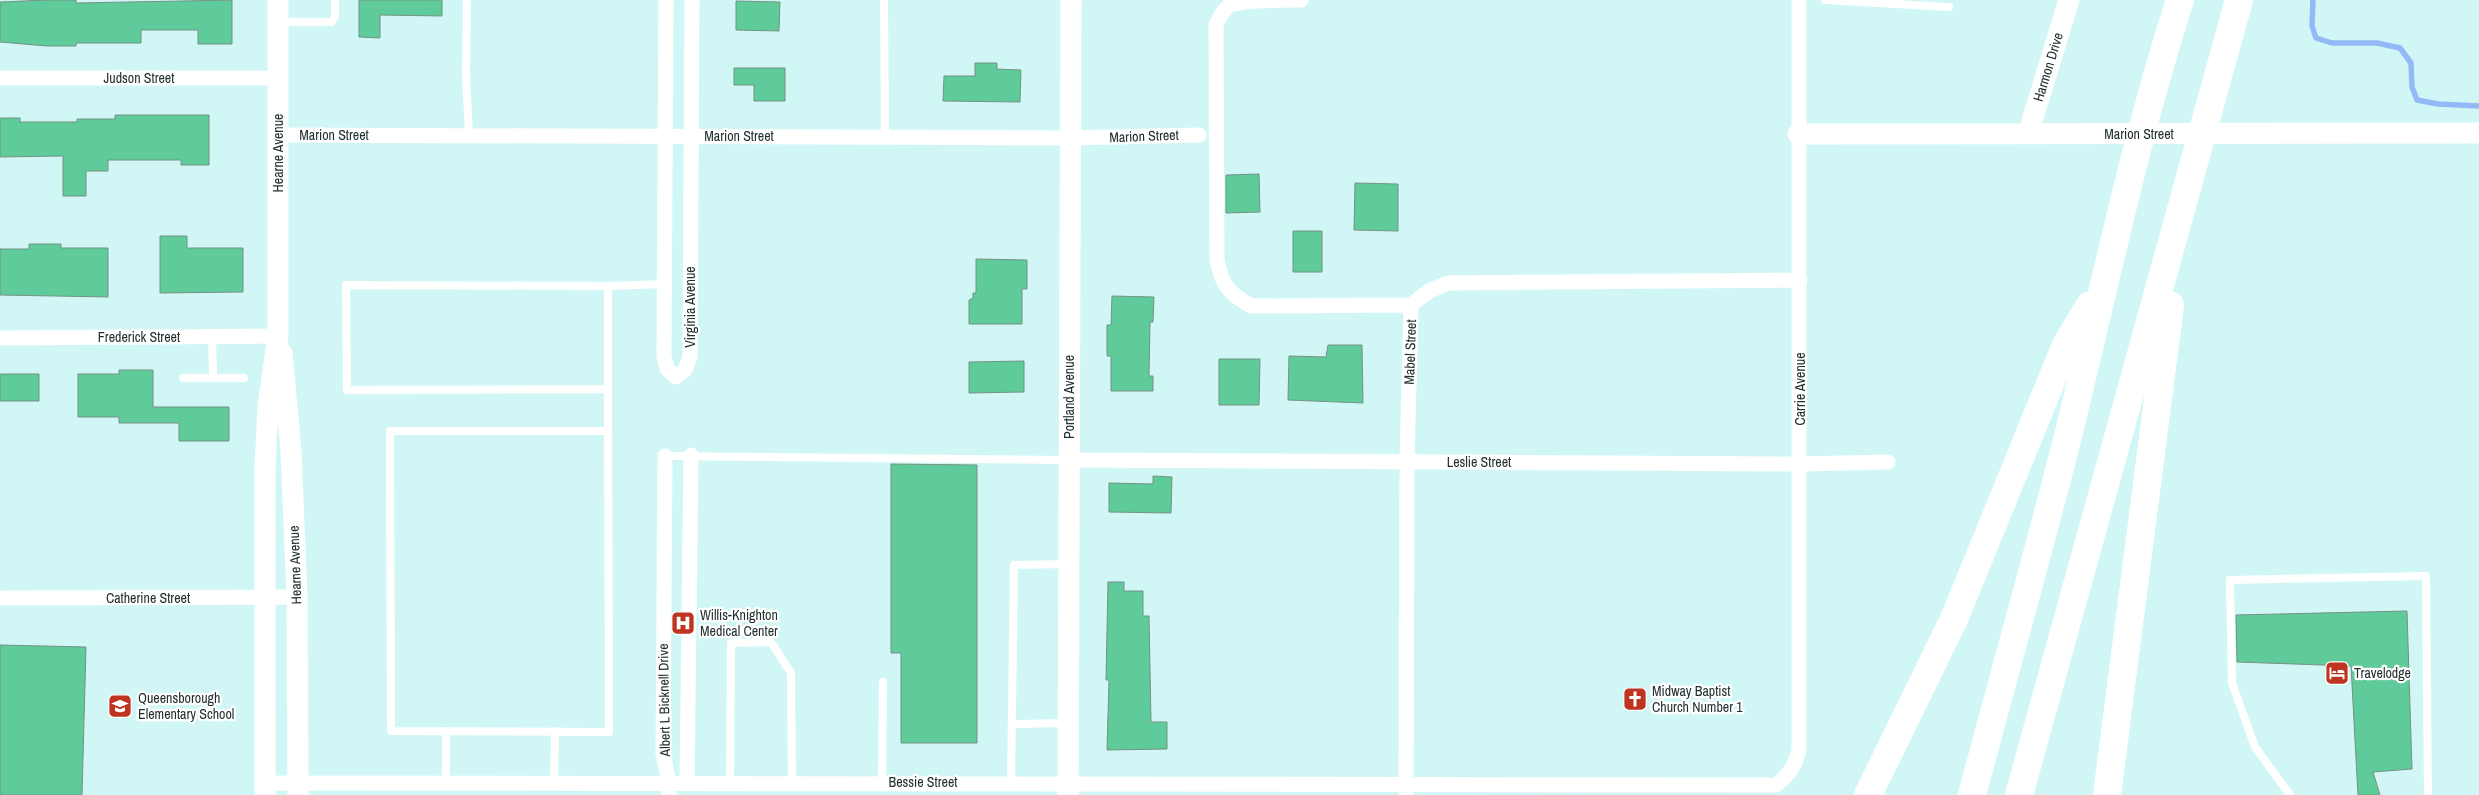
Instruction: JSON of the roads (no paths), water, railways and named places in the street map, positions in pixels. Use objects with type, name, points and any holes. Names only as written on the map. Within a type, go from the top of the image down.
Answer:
[{"type":"highway","points":[[1972,795],[2065,445],[2124,196],[2155,77],[2180,0]]},
{"type":"highway","points":[[2019,795],[2239,0]]},
{"type":"highway","points":[[2107,795],[2183,207]]},
{"type":"highway","points":[[1868,795],[1954,619],[2066,345],[2103,282]]},
{"type":"street","name":"Hearne Avenue","points":[[264,789],[268,406],[278,336],[278,0]]},
{"type":"street","name":"Virginia Avenue","points":[[666,0],[666,284],[664,356],[667,368],[676,377],[685,370],[690,357],[692,0]]},
{"type":"street","name":"Portland Avenue","points":[[1068,789],[1071,0]]},
{"type":"street","points":[[1301,0],[1245,0],[1231,4],[1222,13],[1216,25],[1217,260],[1221,279],[1233,296],[1251,306],[1411,305]]},
{"type":"street","name":"Carrie Avenue","points":[[1789,775],[1796,763],[1800,750],[1799,0]]},
{"type":"street","name":"Harmon Drive","points":[[2028,134],[2069,0]]},
{"type":"street","name":"Judson Street","points":[[0,78],[278,78]]},
{"type":"street","name":"Marion Street","points":[[1798,134],[2479,133]]},
{"type":"street","name":"Marion Street","points":[[278,134],[1070,138],[1199,134]]},
{"type":"street","name":"Mabel Street","points":[[1406,790],[1407,461],[1411,305],[1429,290],[1448,283],[1800,280]]},
{"type":"street","name":"Hearne Avenue","points":[[278,336],[285,368],[290,441],[296,597],[298,789]]},
{"type":"street","name":"Frederick Street","points":[[0,338],[278,336]]},
{"type":"street","name":"Albert L Bicknell Drive","points":[[687,782],[692,455]]},
{"type":"street","name":"Albert L Bicknell Drive","points":[[665,456],[663,754],[669,788]]},
{"type":"street","name":"Leslie Street","points":[[1069,460],[1800,464],[1888,462]]},
{"type":"street","name":"Catherine Street","points":[[0,598],[296,597]]},
{"type":"street","name":"Bessie Street","points":[[264,789],[446,783],[481,789],[554,782],[669,788],[687,782],[882,782],[1011,783],[1068,789],[1406,790],[1776,785],[1789,775]]},
{"type":"lane","points":[[278,22],[332,22],[335,16],[335,0]]},
{"type":"lane","points":[[467,0],[466,74],[469,134]]},
{"type":"lane","points":[[884,0],[885,137]]},
{"type":"lane","points":[[1825,0],[1949,7]]},
{"type":"lane","points":[[608,389],[347,390],[346,285],[608,286],[666,284]]},
{"type":"lane","points":[[608,286],[609,732],[391,731],[390,431],[608,431]]},
{"type":"lane","points":[[212,336],[213,378]]},
{"type":"lane","points":[[183,378],[244,378]]},
{"type":"lane","points":[[665,456],[1069,460]]},
{"type":"lane","points":[[1011,783],[1014,564],[1069,564]]},
{"type":"lane","points":[[2290,795],[2255,747],[2232,683],[2230,580],[2426,576],[2428,795]]},
{"type":"lane","points":[[730,782],[730,643],[771,642],[791,674],[792,782]]},
{"type":"lane","points":[[882,782],[883,682]]},
{"type":"lane","points":[[1013,724],[1068,723]]},
{"type":"lane","points":[[446,731],[446,783]]},
{"type":"lane","points":[[554,782],[555,731]]},
{"type":"waterway","points":[[2313,0],[2312,26],[2316,38],[2332,43],[2377,43],[2400,48],[2411,63],[2412,87],[2417,100],[2438,104],[2479,106]]},
{"type":"place","name":"Willis-Knighton Medical Center","points":[[683,623]]},
{"type":"place","name":"Travelodge","points":[[2337,673]]},
{"type":"place","name":"Midway Baptist Church Number 1","points":[[1635,699]]},
{"type":"place","name":"Queensborough Elementary School","points":[[120,706]]}]
